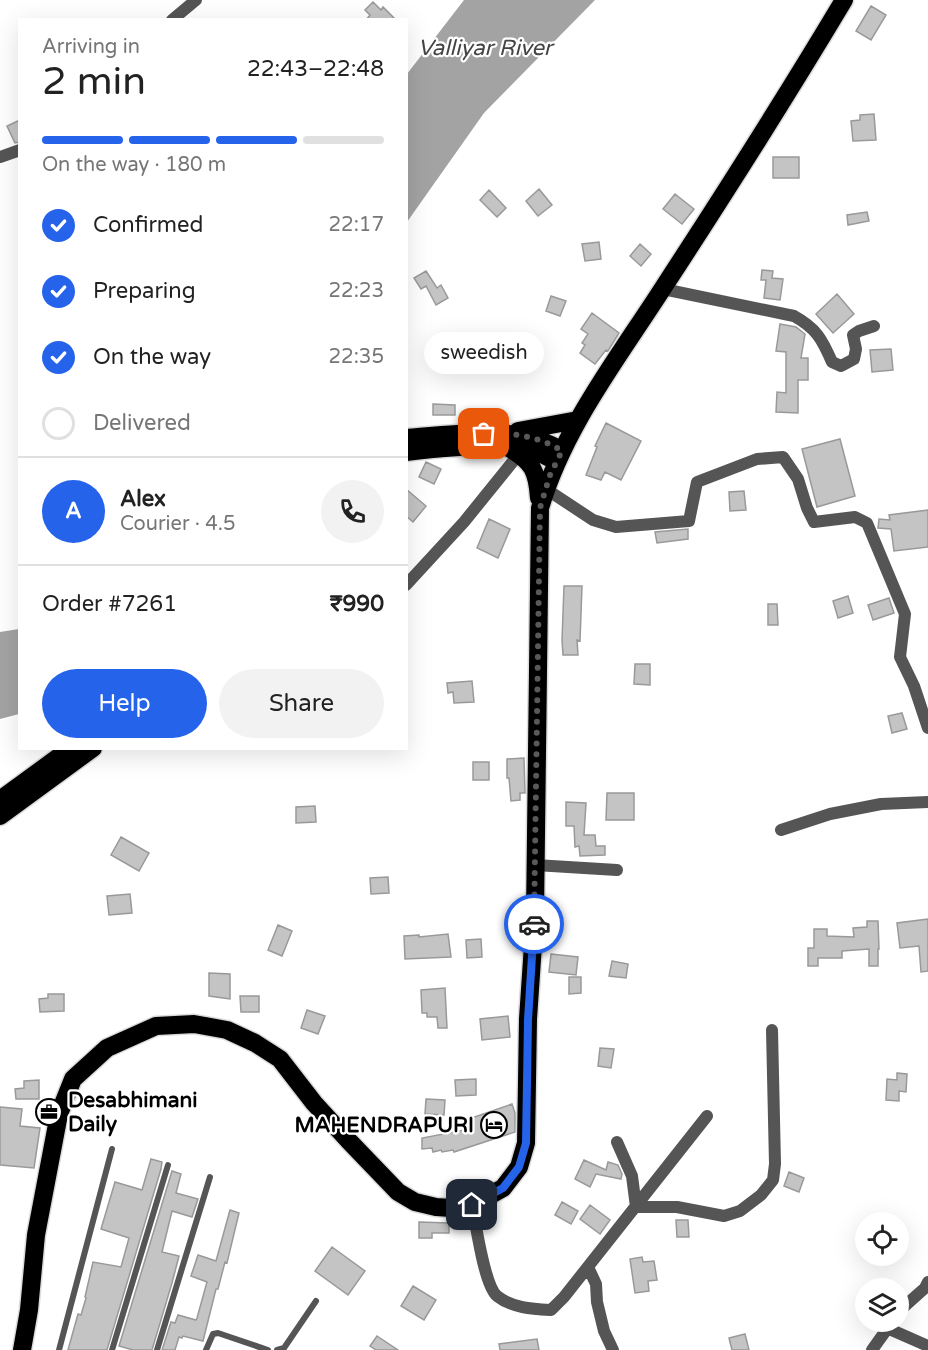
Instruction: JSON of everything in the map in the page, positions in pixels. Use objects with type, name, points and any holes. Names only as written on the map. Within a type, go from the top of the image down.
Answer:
[{"type":"highway","points":[[540,508],[560,456],[578,420],[769,126],[844,0]]},
{"type":"highway","points":[[408,452],[510,445],[546,427],[578,420]]},
{"type":"highway","points":[[408,438],[510,445],[560,456]]},
{"type":"highway","points":[[22,1350],[29,1310],[36,1235],[59,1114],[72,1079],[107,1047],[156,1026],[194,1024],[227,1030],[255,1043],[280,1059],[314,1103],[398,1192],[415,1202],[436,1208],[472,1205],[503,1188],[519,1167],[526,1143],[528,1020],[535,915],[540,508],[537,476],[510,445]]},
{"type":"highway","points":[[0,800],[67,750]]},
{"type":"highway","points":[[0,816],[90,750]]},
{"type":"street","points":[[174,18],[196,0]]},
{"type":"street","points":[[0,157],[18,151]]},
{"type":"street","points":[[663,289],[794,316],[810,325],[825,344],[832,362],[841,366],[854,359],[856,349],[853,335],[874,326]]},
{"type":"street","points":[[408,583],[464,522],[510,445]]},
{"type":"street","points":[[546,489],[593,520],[616,527],[689,521],[697,482],[757,459],[783,457],[798,478],[814,522],[855,517],[867,523],[905,614],[900,657],[914,686],[928,728]]},
{"type":"street","points":[[781,830],[830,814],[881,804],[928,802]]},
{"type":"street","points":[[535,865],[617,870]]},
{"type":"street","points":[[636,1207],[677,1207],[724,1216],[740,1211],[761,1195],[773,1180],[775,1164],[772,1030]]},
{"type":"street","points":[[472,1205],[486,1273],[496,1295],[524,1309],[551,1310],[708,1116]]},
{"type":"street","points":[[617,1142],[632,1176],[636,1207]]},
{"type":"street","points":[[588,1267],[596,1284],[597,1302],[604,1331],[613,1350]]},
{"type":"street","points":[[909,1302],[925,1288],[928,1282]]},
{"type":"street","points":[[872,1350],[884,1332]]},
{"type":"street","points":[[902,1332],[928,1346]]},
{"type":"lane","points":[[59,1350],[112,1149]]},
{"type":"lane","points":[[112,1350],[168,1165]]},
{"type":"lane","points":[[157,1350],[210,1177]]},
{"type":"lane","points":[[277,1350],[284,1348],[316,1301]]},
{"type":"lane","points":[[206,1350],[213,1334],[218,1333],[268,1350]]},
{"type":"water","name":"Valliyar River","points":[[464,0],[595,0],[484,113],[408,221],[408,73]]},
{"type":"water","points":[[18,629],[18,714],[0,719],[0,632]]},
{"type":"building","points":[[373,2],[381,10],[383,7],[394,18],[368,18],[370,15],[365,10]]},
{"type":"building","points":[[871,6],[886,15],[871,40],[856,31]]},
{"type":"building","points":[[874,114],[876,140],[853,141],[851,121],[860,120],[860,115]]},
{"type":"building","points":[[18,121],[18,142],[15,143],[7,126]]},
{"type":"building","points":[[773,157],[799,157],[799,178],[773,178]]},
{"type":"building","points":[[539,189],[552,205],[538,216],[526,201]]},
{"type":"building","points":[[489,190],[506,208],[497,217],[480,200]]},
{"type":"building","points":[[675,194],[694,209],[682,224],[663,209]]},
{"type":"building","points":[[867,212],[869,221],[848,225],[847,215]]},
{"type":"building","points":[[599,242],[601,259],[585,261],[582,244]]},
{"type":"building","points":[[640,244],[651,254],[641,266],[630,256]]},
{"type":"building","points":[[762,270],[773,271],[772,278],[783,279],[780,300],[764,298],[766,280],[761,280]]},
{"type":"building","points":[[426,271],[437,288],[441,285],[448,298],[436,305],[426,286],[421,289],[414,278]]},
{"type":"building","points":[[837,294],[854,314],[833,333],[816,314]]},
{"type":"building","points":[[551,296],[566,301],[560,316],[546,311]]},
{"type":"building","points":[[592,313],[619,333],[608,351],[606,350],[595,364],[580,353],[585,345],[582,343],[588,334],[581,329]]},
{"type":"building","points":[[780,324],[796,327],[805,334],[801,358],[808,358],[808,380],[798,380],[798,413],[776,412],[777,392],[786,393],[786,352],[776,351]]},
{"type":"building","points":[[891,349],[893,370],[872,372],[870,350]]},
{"type":"building","points":[[433,404],[455,405],[455,415],[433,415]]},
{"type":"building","points":[[606,423],[641,441],[621,480],[605,472],[601,480],[586,475],[597,447],[595,446]]},
{"type":"building","points":[[840,439],[855,496],[817,507],[802,449]]},
{"type":"building","points":[[426,462],[441,469],[434,484],[419,477]]},
{"type":"building","points":[[408,491],[426,506],[413,522],[408,518]]},
{"type":"building","points":[[744,491],[746,510],[730,511],[729,492]]},
{"type":"building","points":[[928,510],[928,547],[894,551],[891,529],[878,528],[879,519],[890,520],[889,515]]},
{"type":"building","points":[[489,519],[510,529],[498,558],[477,548]]},
{"type":"building","points":[[688,529],[688,539],[657,543],[655,532]]},
{"type":"building","points":[[564,586],[582,586],[580,641],[577,640],[578,655],[563,655]]},
{"type":"building","points":[[848,596],[853,613],[838,618],[833,601]]},
{"type":"building","points":[[889,598],[894,613],[873,620],[868,605]]},
{"type":"building","points":[[768,604],[777,604],[778,625],[768,625]]},
{"type":"building","points":[[635,664],[650,664],[650,685],[634,684]]},
{"type":"building","points":[[472,681],[474,702],[454,703],[453,692],[448,693],[447,683]]},
{"type":"building","points":[[902,713],[907,729],[892,733],[888,716]]},
{"type":"building","points":[[524,758],[525,793],[520,793],[520,800],[511,801],[509,778],[507,778],[507,759]]},
{"type":"building","points":[[473,762],[489,762],[489,780],[473,780]]},
{"type":"building","points":[[607,793],[634,793],[634,820],[606,820]]},
{"type":"building","points":[[566,802],[586,803],[584,835],[595,835],[596,846],[605,846],[605,855],[580,856],[579,846],[575,847],[574,826],[566,826]]},
{"type":"building","points":[[315,806],[316,822],[296,823],[296,807]]},
{"type":"building","points":[[121,837],[149,853],[139,871],[111,855]]},
{"type":"building","points":[[388,877],[389,893],[371,894],[370,878]]},
{"type":"building","points":[[130,894],[132,913],[109,915],[107,896]]},
{"type":"building","points":[[928,919],[928,971],[921,972],[919,946],[900,948],[897,923]]},
{"type":"building","points":[[867,921],[878,921],[878,966],[869,966],[869,949],[842,951],[842,958],[818,958],[818,966],[808,966],[808,948],[814,948],[814,929],[827,929],[827,936],[854,937],[853,928],[867,927]]},
{"type":"building","points":[[278,925],[292,931],[282,956],[268,950]]},
{"type":"building","points":[[448,934],[451,957],[405,959],[404,936]]},
{"type":"building","points":[[481,939],[482,957],[467,958],[466,940]]},
{"type":"building","points":[[551,954],[578,957],[576,975],[549,972]]},
{"type":"building","points":[[612,961],[628,964],[626,978],[609,976]]},
{"type":"building","points":[[209,973],[230,974],[230,999],[209,996]]},
{"type":"building","points":[[569,977],[581,977],[581,993],[569,994]]},
{"type":"building","points":[[445,988],[447,1028],[438,1028],[437,1017],[427,1017],[427,1013],[422,1013],[421,990]]},
{"type":"building","points":[[48,994],[64,994],[64,1011],[40,1012],[39,999],[48,998]]},
{"type":"building","points":[[240,996],[259,996],[259,1012],[241,1012]]},
{"type":"building","points":[[307,1010],[325,1016],[318,1034],[301,1028]]},
{"type":"building","points":[[508,1016],[510,1037],[482,1040],[480,1019]]},
{"type":"building","points":[[600,1048],[614,1049],[611,1068],[598,1066]]},
{"type":"building","points":[[897,1073],[907,1074],[906,1092],[899,1091],[899,1101],[886,1100],[887,1079],[897,1080]]},
{"type":"building","points":[[476,1079],[476,1095],[456,1096],[455,1080]]},
{"type":"building","points":[[39,1080],[39,1099],[16,1099],[15,1089],[24,1088],[24,1081]]},
{"type":"building","points":[[426,1099],[445,1100],[444,1115],[425,1114]]},
{"type":"building","name":"MAHENDRAPURI","points":[[512,1104],[515,1113],[515,1132],[454,1152],[453,1150],[442,1152],[441,1150],[433,1152],[432,1148],[422,1149],[422,1138],[470,1129],[466,1120]]},
{"type":"building","points":[[0,1107],[22,1109],[20,1126],[40,1128],[34,1168],[0,1165]]},
{"type":"building","points":[[151,1159],[162,1162],[161,1169],[107,1350],[68,1350],[78,1314],[81,1315],[86,1298],[93,1262],[121,1267],[129,1238],[101,1229],[115,1182],[142,1190]]},
{"type":"building","points":[[584,1160],[606,1170],[608,1162],[618,1165],[622,1174],[621,1179],[596,1174],[590,1187],[575,1179]]},
{"type":"building","points":[[172,1171],[181,1174],[176,1193],[198,1199],[192,1217],[172,1211],[162,1252],[179,1256],[172,1283],[152,1350],[133,1350],[119,1346]]},
{"type":"building","points":[[789,1172],[804,1178],[799,1192],[784,1186]]},
{"type":"building","points":[[562,1202],[578,1211],[571,1224],[555,1215]]},
{"type":"building","points":[[590,1205],[610,1220],[600,1234],[580,1219]]},
{"type":"building","points":[[230,1210],[239,1213],[227,1263],[225,1262],[218,1289],[216,1289],[203,1341],[183,1336],[179,1337],[175,1350],[162,1350],[171,1322],[175,1323],[178,1315],[196,1320],[197,1318],[207,1282],[191,1276],[198,1255],[216,1261]]},
{"type":"building","points":[[676,1220],[688,1220],[689,1237],[677,1237]]},
{"type":"building","points":[[419,1222],[449,1223],[449,1233],[432,1233],[432,1238],[419,1238]]},
{"type":"building","points":[[332,1247],[365,1271],[348,1295],[315,1271]]},
{"type":"building","points":[[642,1257],[643,1262],[654,1261],[657,1280],[648,1281],[649,1291],[635,1293],[630,1259]]},
{"type":"building","points":[[413,1286],[436,1300],[424,1320],[401,1306]]},
{"type":"building","points":[[745,1334],[749,1350],[732,1350],[729,1338]]},
{"type":"building","points":[[377,1336],[398,1350],[376,1350],[370,1346]]},
{"type":"building","points":[[537,1339],[539,1350],[500,1350],[499,1344]]},
{"type":"way so far","points":[[484,434],[505,433],[549,442],[562,451],[550,475],[540,508],[534,924]]},
{"type":"place","name":"sweedish","points":[[484,434]]},
{"type":"place","name":"Desabhimani Daily","points":[[49,1112]]},
{"type":"place","name":"MAHENDRAPURI","points":[[494,1125]]},
{"type":"route","points":[[472,1205],[503,1188],[519,1167],[526,1143],[528,1020],[534,924]]}]
